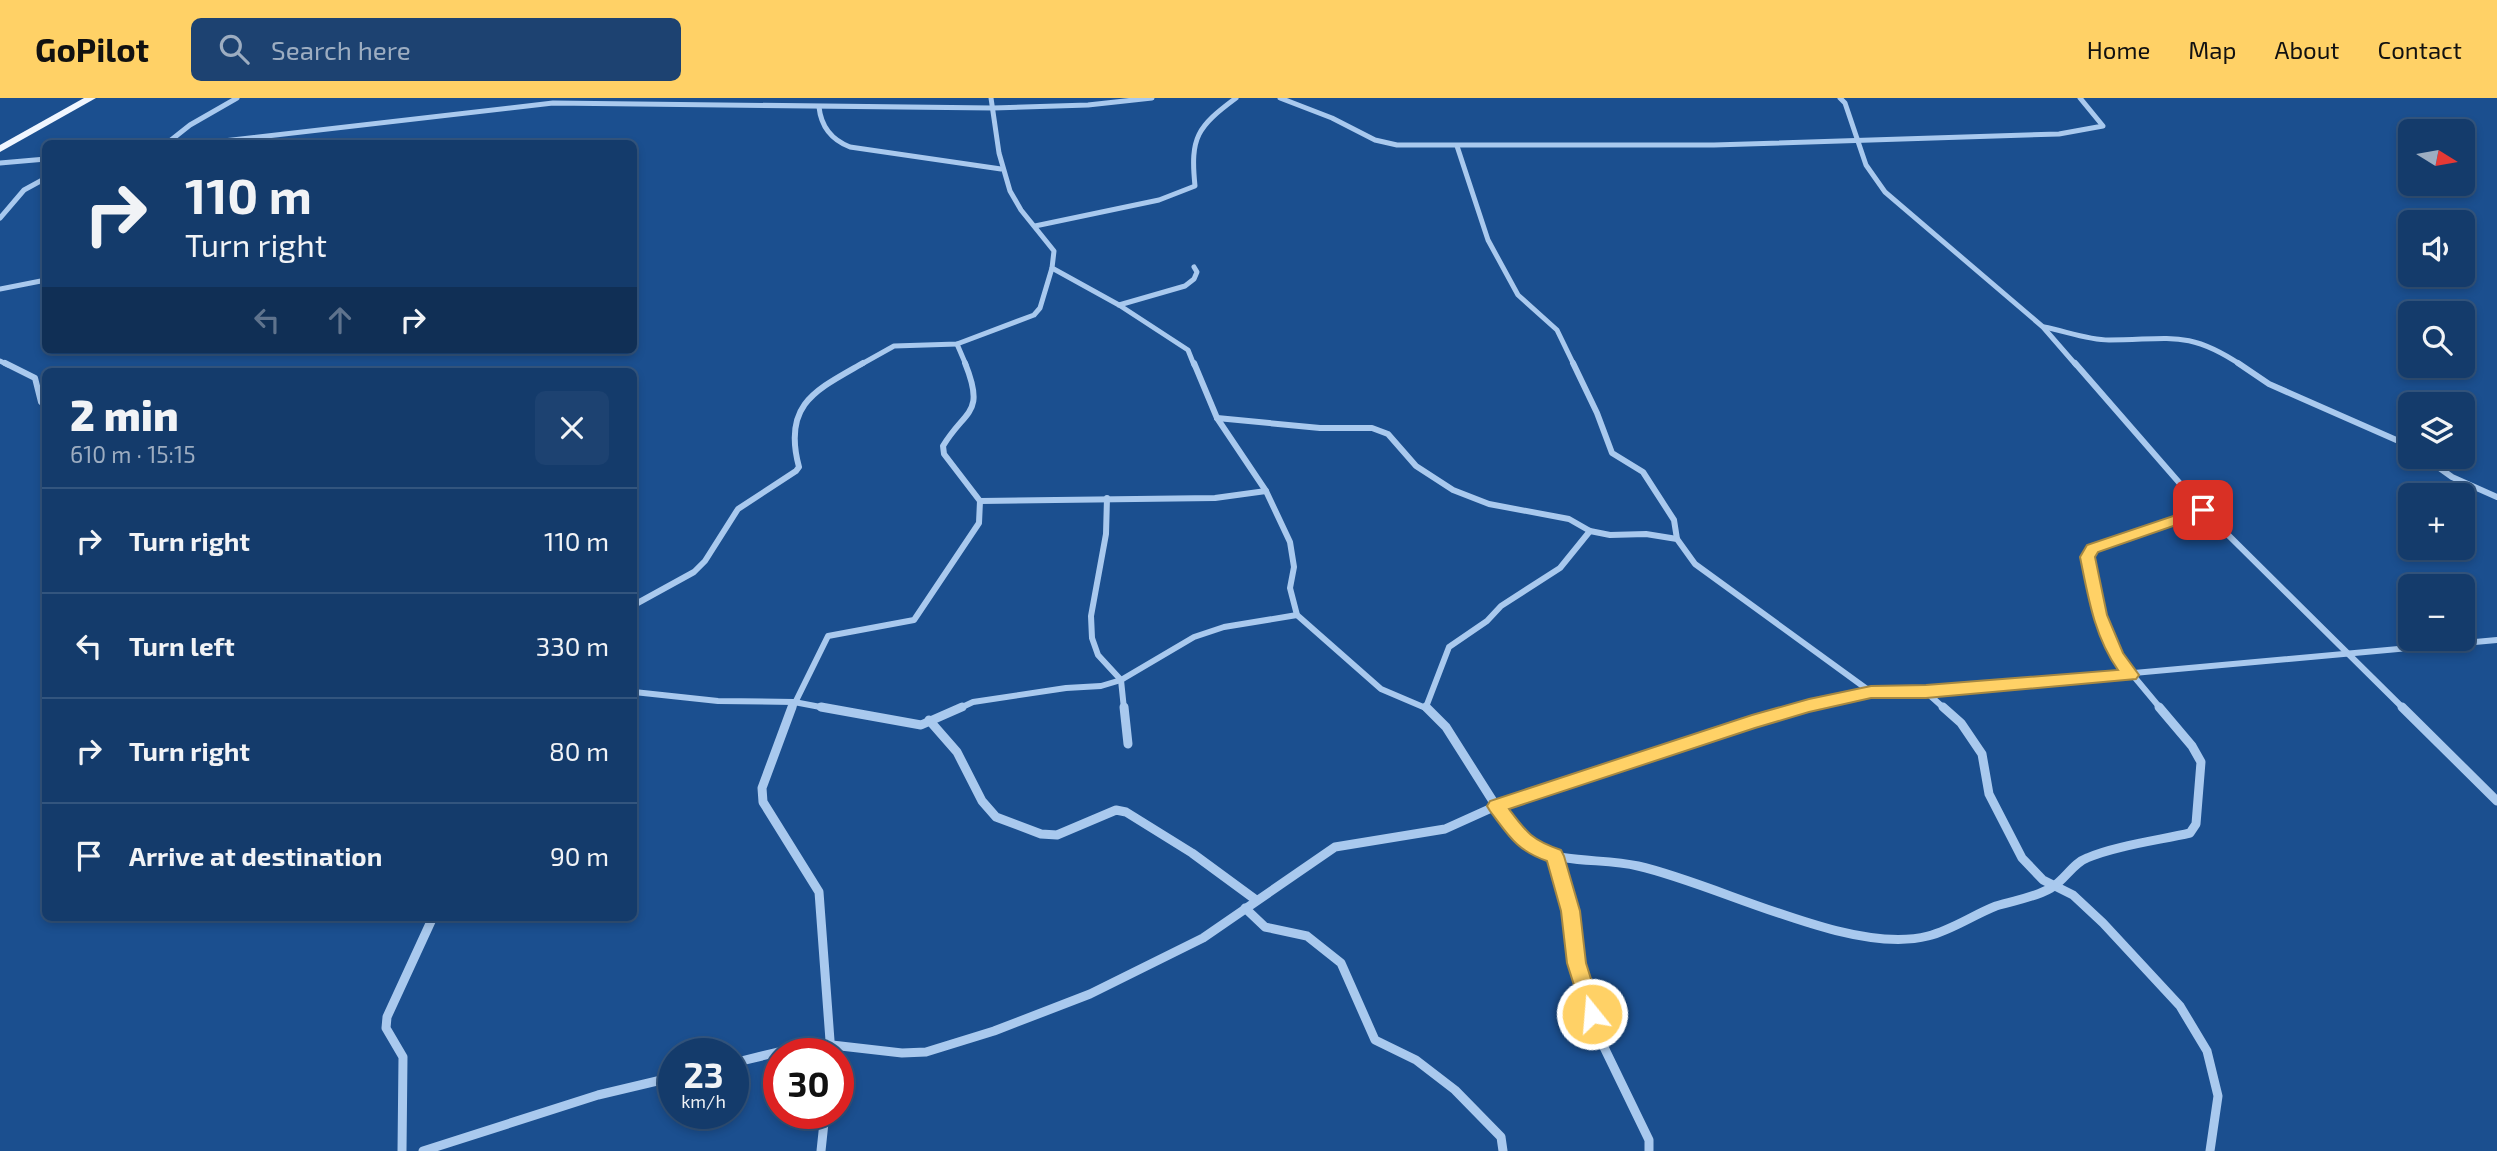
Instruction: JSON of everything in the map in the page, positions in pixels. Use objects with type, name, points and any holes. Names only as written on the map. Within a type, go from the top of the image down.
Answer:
[{"type":"main road","points":[[0,149],[90,98]]},
{"type":"street","points":[[171,140],[190,125],[237,98]]},
{"type":"street","points":[[637,603],[694,572],[705,561],[738,509],[796,471],[799,467],[793,445],[800,412],[813,392],[894,346],[957,344],[1034,315],[1040,308],[1052,268],[1054,251],[1018,205],[1001,169],[994,135],[991,98]]},
{"type":"street","points":[[232,140],[553,103],[993,108],[1088,105],[1152,98]]},
{"type":"street","points":[[1035,226],[1159,200],[1195,186],[1192,159],[1197,131],[1204,122],[1236,98]]},
{"type":"street","points":[[1280,98],[1311,109],[1385,143],[1457,146],[1714,145],[2059,134],[2104,126],[2080,98]]},
{"type":"street","points":[[1840,98],[1845,103],[1866,165],[1885,192],[2043,327],[2203,510],[2497,801]]},
{"type":"street","points":[[819,107],[819,117],[837,142],[855,147],[935,157],[988,170],[1001,169]]},
{"type":"street","points":[[1457,146],[1471,197],[1488,240],[1518,295],[1557,330],[1597,413],[1612,453],[1643,472],[1674,520],[1677,538],[1695,564],[1871,692]]},
{"type":"street","points":[[0,163],[42,159]]},
{"type":"street","points":[[0,218],[15,202],[22,189],[42,180]]},
{"type":"street","points":[[1119,305],[1185,286],[1195,279],[1197,272],[1194,267]]},
{"type":"street","points":[[1052,268],[1119,305],[1188,350],[1217,418],[1266,491],[1290,542],[1294,567],[1290,588],[1297,615],[1381,689],[1426,707],[1446,727],[1496,806],[1532,848],[1555,856],[1636,865],[1695,881],[1737,898],[1861,936],[1903,940],[1930,936],[1997,906],[2037,896],[2055,886],[2085,858],[2190,833],[2196,824],[2201,762],[2192,746],[2116,655],[2099,615],[2087,557],[2092,548],[2203,510]]},
{"type":"street","points":[[0,289],[42,281]]},
{"type":"street","points":[[2043,327],[2106,341],[2170,337],[2194,341],[2218,350],[2269,384],[2346,420],[2398,439]]},
{"type":"street","points":[[831,1038],[819,892],[763,802],[762,788],[794,702],[828,636],[914,620],[979,523],[980,501],[944,454],[943,446],[968,416],[975,388],[957,344]]},
{"type":"street","points":[[0,361],[35,378],[42,403]]},
{"type":"street","points":[[1217,418],[1320,428],[1372,428],[1388,433],[1416,466],[1453,490],[1489,504],[1569,519],[1590,531],[1610,535],[1646,534],[1677,538]]},
{"type":"street","points":[[2441,469],[2497,498]]},
{"type":"street","points":[[980,501],[1214,498],[1266,491]]},
{"type":"street","points":[[1107,498],[1106,534],[1091,616],[1092,638],[1098,655],[1121,680],[1128,744]]},
{"type":"street","points":[[1426,707],[1449,647],[1486,621],[1501,606],[1560,568],[1590,531]]},
{"type":"street","points":[[637,692],[718,702],[794,702],[921,725],[973,702],[1066,688],[1101,686],[1121,680],[1194,637],[1224,627],[1297,615]]},
{"type":"street","points":[[854,1050],[926,1052],[994,1031],[1090,994],[1203,938],[1335,847],[1445,829],[1496,806],[1809,705],[1871,692],[1926,692],[2497,640]]},
{"type":"street","points":[[1926,692],[1961,723],[1982,754],[1989,794],[2022,858],[2043,880],[2073,895],[2103,923],[2180,1006],[2207,1051],[2218,1096],[2210,1151]]},
{"type":"street","points":[[929,720],[957,752],[982,800],[996,817],[1041,834],[1057,835],[1116,810],[1126,812],[1192,853],[1255,900]]},
{"type":"street","points":[[1555,856],[1570,911],[1576,963],[1600,1039],[1649,1140],[1649,1151]]},
{"type":"street","points":[[1245,908],[1265,927],[1307,936],[1341,963],[1375,1040],[1416,1060],[1455,1090],[1501,1137],[1503,1151]]},
{"type":"street","points":[[402,1151],[403,1057],[386,1028],[387,1017],[431,921]]},
{"type":"street","points":[[423,1151],[598,1095],[658,1081]]},
{"type":"street","points":[[821,1151],[823,1129]]},
{"type":"route","points":[[1592,1014],[1576,963],[1570,911],[1555,856],[1532,848],[1520,838],[1496,806],[1752,722],[1809,705],[1871,692],[1926,692],[2130,675],[2116,655],[2099,615],[2087,557],[2092,548],[2203,510]]}]
